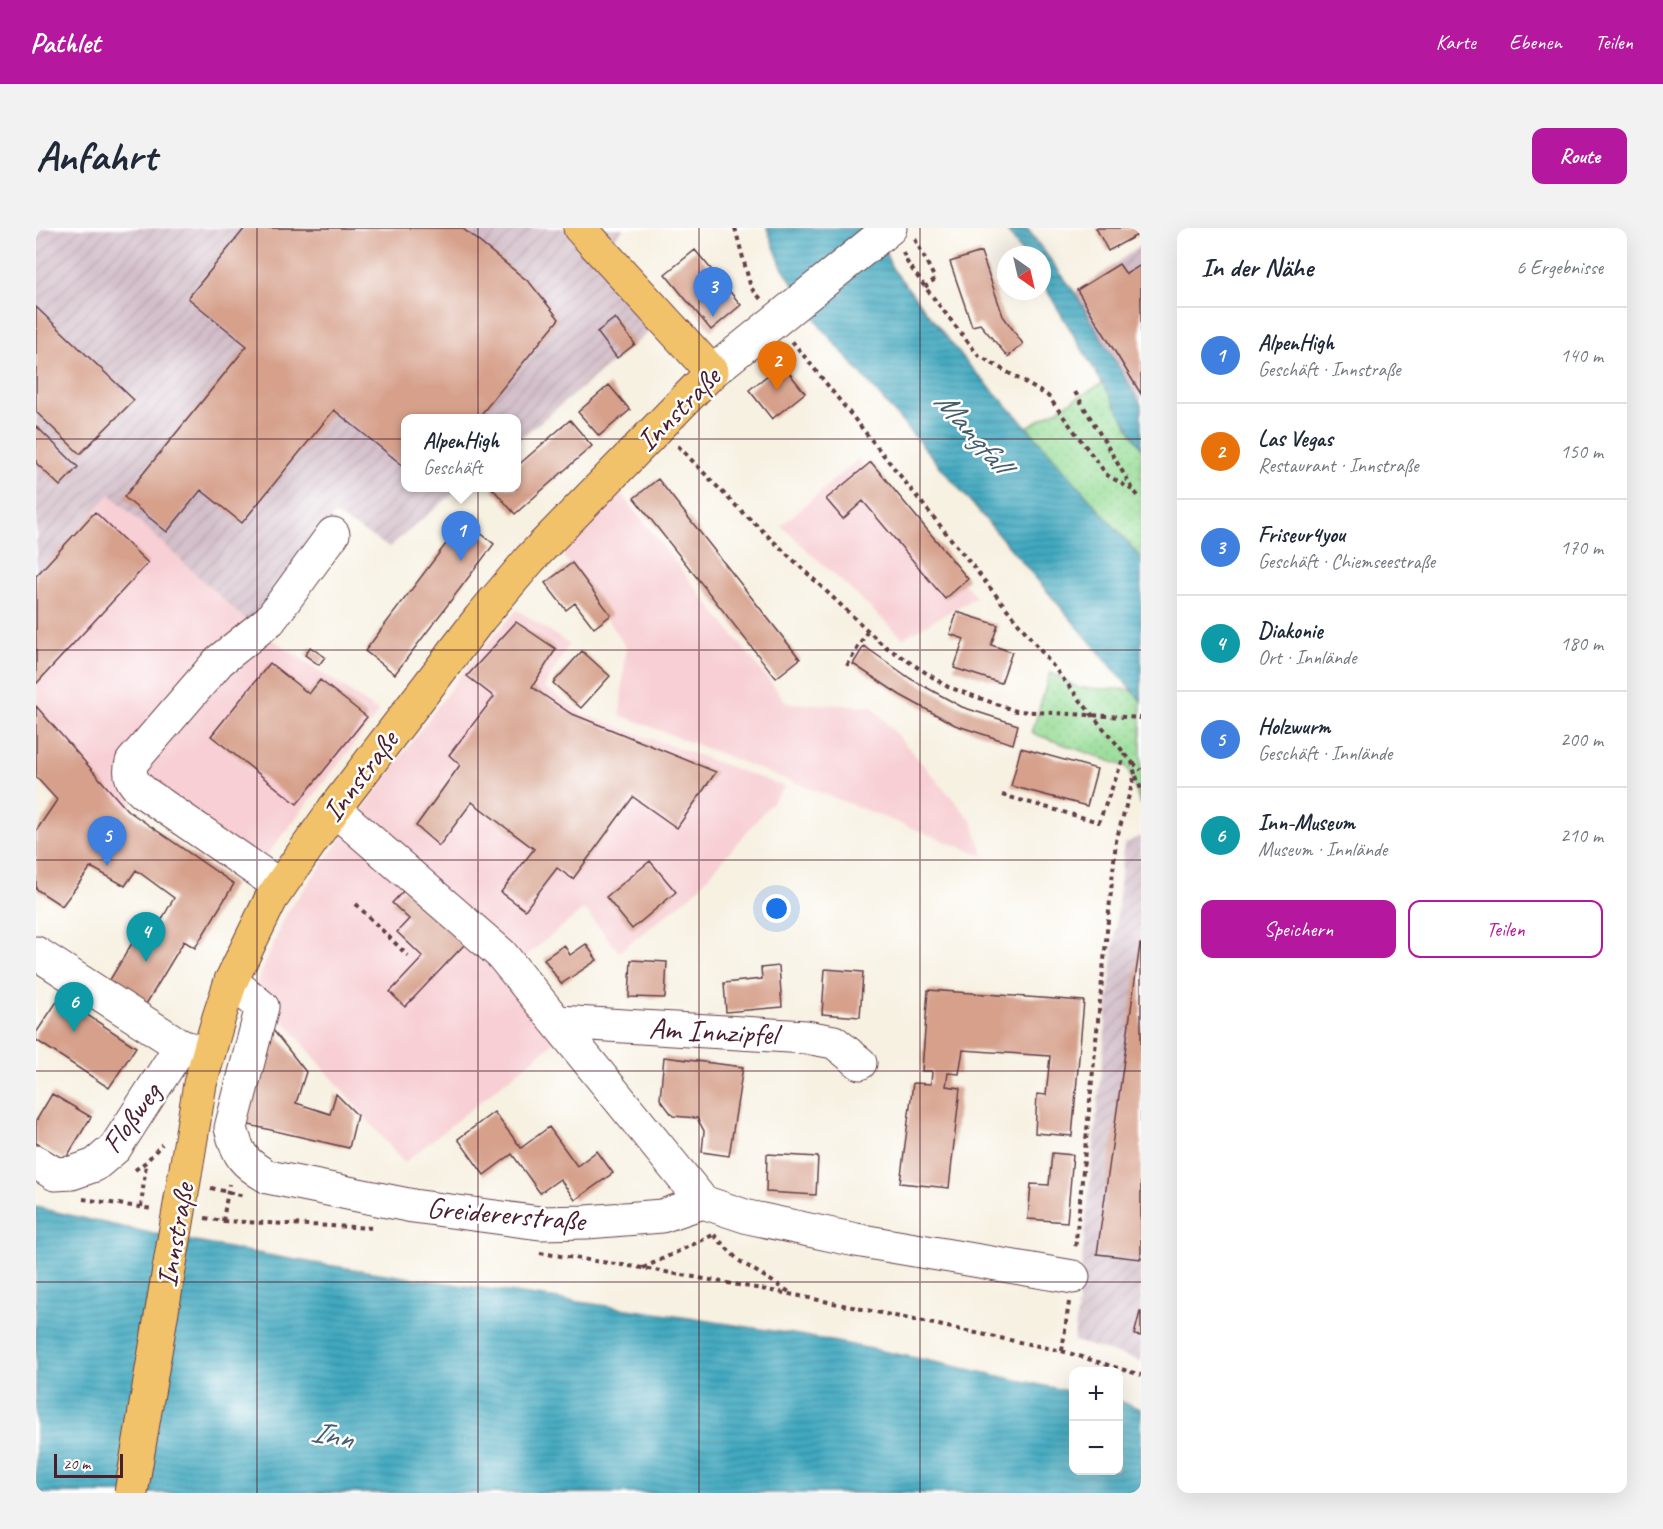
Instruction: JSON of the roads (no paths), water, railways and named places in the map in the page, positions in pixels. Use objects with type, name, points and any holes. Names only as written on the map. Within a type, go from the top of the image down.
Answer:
[{"type":"main road","points":[[580,228],[712,372]]},
{"type":"main road","name":"Innstraße","points":[[132,1493],[200,1084],[194,1050],[271,899],[334,809],[480,618],[530,558],[712,372]]},
{"type":"street","name":"Innstraße","points":[[712,372],[776,321],[902,237]]},
{"type":"street","points":[[280,886],[143,792],[133,783],[129,773],[132,762],[219,662],[270,620],[333,534]]},
{"type":"street","points":[[334,809],[501,954],[703,1202],[748,1217],[835,1235],[1073,1277]]},
{"type":"street","points":[[36,953],[194,1050]]},
{"type":"street","name":"Greidererstraße","points":[[231,981],[262,1007],[231,1128],[235,1146],[248,1166],[268,1177],[413,1206],[540,1223],[662,1216],[703,1202]]},
{"type":"street","name":"Am Innzipfel","points":[[558,1022],[806,1037],[834,1042],[860,1063]]},
{"type":"street","name":"Floßweg","points":[[36,1162],[55,1174],[72,1173],[95,1165],[115,1148],[194,1050]]},
{"type":"water","name":"Mangfall","points":[[767,228],[875,228],[892,268],[967,363],[1027,427],[1141,558],[1141,701],[820,326],[781,265]]},
{"type":"water","points":[[1005,228],[1027,228],[1040,246],[1018,246]]},
{"type":"water","points":[[1051,260],[1075,293],[1141,405],[1141,448],[1051,297]]},
{"type":"water","name":"Inn","points":[[36,1207],[226,1248],[804,1336],[1069,1391],[1069,1475],[1123,1475],[1123,1402],[1141,1409],[1141,1493],[36,1493]]},
{"type":"place","name":"Friseur4you","points":[[713,317]]},
{"type":"place","name":"Las Vegas","points":[[777,391]]},
{"type":"place","name":"AlpenHigh","points":[[461,561]]},
{"type":"place","name":"Holzwurm","points":[[107,866]]},
{"type":"place","name":"Diakonie","points":[[146,962]]},
{"type":"place","name":"Inn-Museum","points":[[74,1032]]}]
